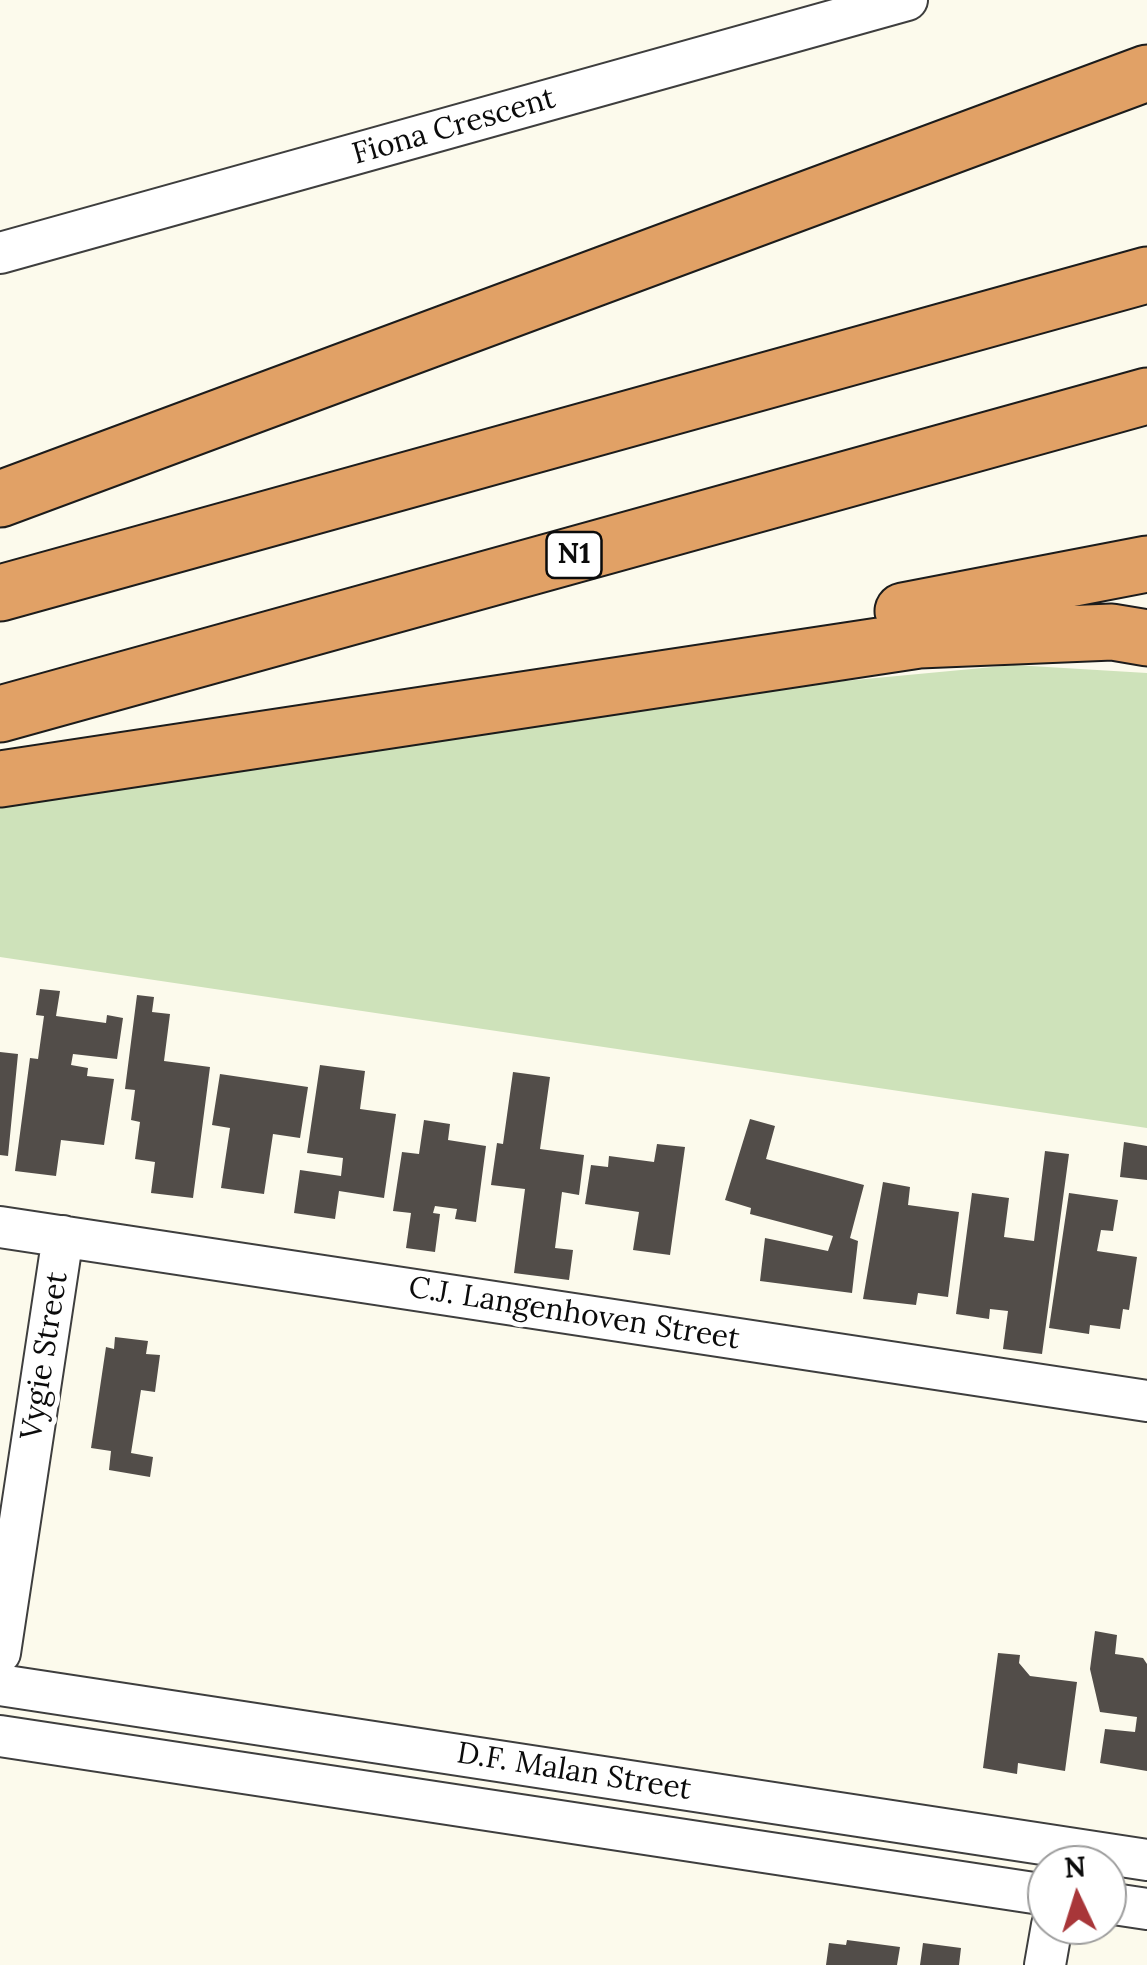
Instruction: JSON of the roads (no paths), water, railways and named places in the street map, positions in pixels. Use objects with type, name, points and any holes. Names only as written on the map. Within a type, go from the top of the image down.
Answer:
[{"type":"highway","points":[[0,499],[1147,73]]},
{"type":"highway","points":[[0,593],[1147,275]]},
{"type":"highway","name":"N1","points":[[0,714],[1147,396]]},
{"type":"highway","points":[[243,740],[1147,564]]},
{"type":"highway","points":[[0,779],[919,640],[1094,632],[1147,638]]},
{"type":"street","name":"Fiona Crescent","points":[[0,253],[907,0]]},
{"type":"street","name":"C.J. Langenhoven Street","points":[[0,1226],[1147,1401]]},
{"type":"street","name":"Vygie Street","points":[[0,1653],[64,1236]]},
{"type":"street","name":"D.F. Malan Street","points":[[0,1685],[1027,1851]]},
{"type":"street","name":"D.F. Malan Street","points":[[0,1736],[1027,1892]]}]
